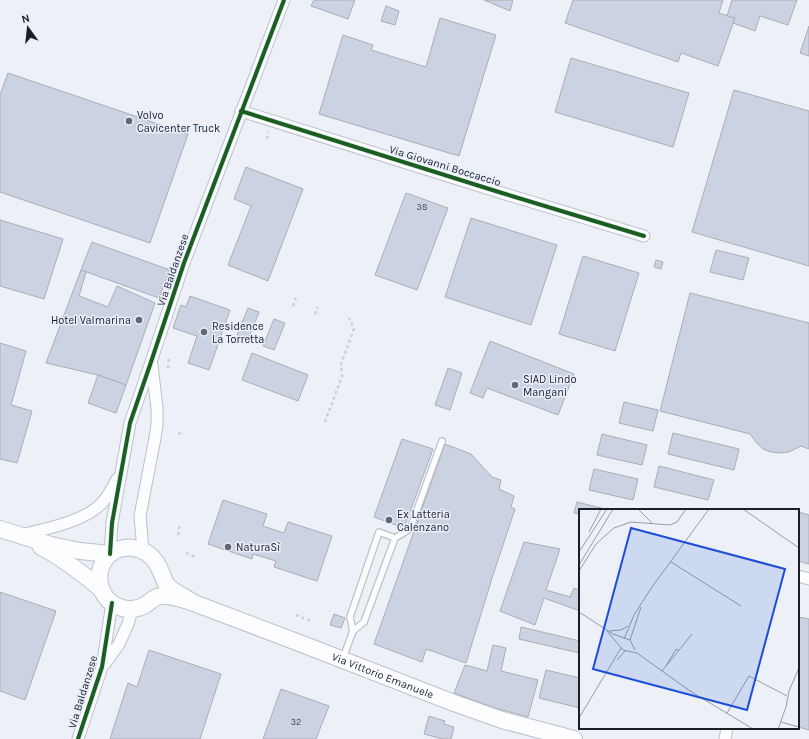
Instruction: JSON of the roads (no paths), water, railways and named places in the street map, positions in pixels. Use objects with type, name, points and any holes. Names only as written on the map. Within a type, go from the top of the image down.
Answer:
[{"type":"main road","points":[[0,529],[57,546],[80,551],[110,554]]},
{"type":"main road","points":[[18,535],[50,552],[77,569],[101,589]]},
{"type":"main road","points":[[132,609],[121,608],[112,603],[104,594],[99,581],[100,570],[103,562],[110,554],[120,549],[132,547],[143,550]]},
{"type":"main road","name":"Via Vittorio Emanuele","points":[[143,550],[157,563],[166,584],[194,602]]},
{"type":"main road","points":[[154,598],[160,588],[160,570]]},
{"type":"main road","name":"Via Vittorio Emanuele","points":[[132,609],[144,606],[160,595],[194,602],[461,706],[502,720],[574,739]]},
{"type":"street","name":"Via Baldanzese","points":[[110,554],[112,523],[130,423],[184,263],[284,0]]},
{"type":"street","name":"Via Giovanni Boccaccio","points":[[241,111],[644,236]]},
{"type":"street","name":"Via Baldanzese","points":[[143,550],[140,516],[157,425],[157,408],[151,362]]},
{"type":"street","name":"Via Baldanzese","points":[[18,535],[48,529],[88,514],[101,504],[111,491],[122,470]]},
{"type":"street","points":[[799,576],[809,579]]},
{"type":"street","name":"Via Baldanzese","points":[[78,739],[102,667],[112,603]]},
{"type":"street","name":"Via Baldanzese","points":[[102,667],[119,644],[128,624],[132,609]]},
{"type":"street","points":[[725,739],[728,729]]},
{"type":"lane","points":[[353,631],[364,622],[395,538],[410,529],[442,441]]},
{"type":"lane","points":[[343,660],[353,631],[350,617],[379,532],[395,538]]},
{"type":"place","name":"Volvo Cavicenter Truck","points":[[129,121]]},
{"type":"place","name":"Hotel Valmarina","points":[[139,320]]},
{"type":"place","name":"Residence La Torretta","points":[[204,332]]},
{"type":"place","name":"SIAD Lindo Mangani","points":[[515,385]]},
{"type":"place","name":"Ex Latteria Calenzano","points":[[389,520]]},
{"type":"place","name":"NaturaSì","points":[[228,547]]}]
